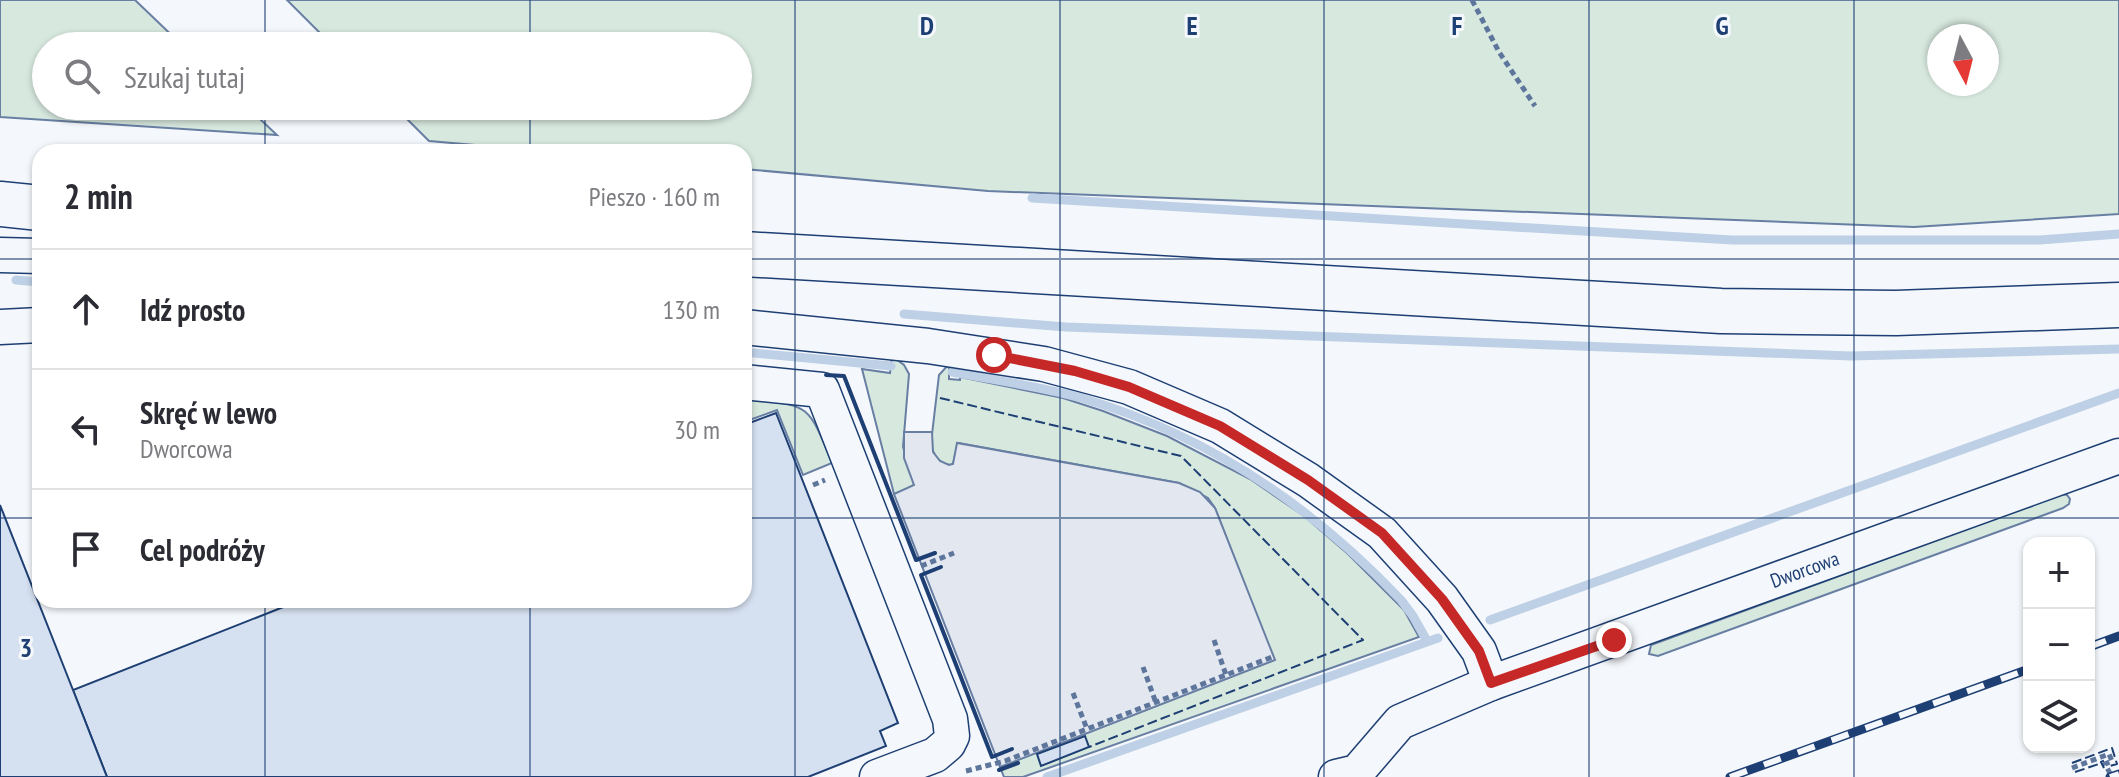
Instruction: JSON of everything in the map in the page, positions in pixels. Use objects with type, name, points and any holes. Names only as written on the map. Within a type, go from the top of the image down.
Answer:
[{"type":"main road","points":[[0,204],[32,207]]},
{"type":"main road","points":[[752,254],[1721,311],[1921,312],[2119,305]]},
{"type":"lane","points":[[0,255],[32,256]]},
{"type":"lane","points":[[0,327],[32,325]]},
{"type":"lane","points":[[752,328],[928,346],[1044,364],[1129,387],[1220,426],[1308,480],[1382,533],[1442,599],[1479,651],[1491,683]]},
{"type":"lane","points":[[752,383],[822,390],[950,719],[952,736],[942,750],[877,777]]},
{"type":"lane","name":"Dworcowa","points":[[1336,777],[1357,772],[1400,722],[1491,683],[2119,456]]},
{"type":"path","points":[[1472,0],[1499,52],[1535,106]]},
{"type":"path","points":[[929,563],[954,553]]},
{"type":"path","points":[[1214,640],[1226,675]]},
{"type":"path","points":[[955,774],[996,764],[1272,657]]},
{"type":"path","points":[[1143,667],[1156,703]]},
{"type":"path","points":[[1073,693],[1087,729]]},
{"type":"path","points":[[2072,768],[2109,754],[2112,761],[2105,764],[2112,777]]},
{"type":"shaded area","points":[[0,0],[135,0],[168,32],[32,32],[32,119],[0,117]]},
{"type":"shaded area","points":[[287,0],[2119,0],[2119,214],[1914,227],[988,191],[752,170],[752,144],[463,144],[429,141],[408,120],[752,120],[752,32],[319,32]]},
{"type":"shaded area","points":[[46,120],[261,120],[277,135]]},
{"type":"shaded area","points":[[892,356],[904,365],[909,374],[903,447],[914,483],[913,487],[894,494],[862,369],[890,373]]},
{"type":"shaded area","points":[[949,364],[949,379],[960,380],[960,377],[1063,398],[1103,411],[1167,436],[1250,479],[1304,516],[1348,554],[1404,610],[1419,637],[1023,777],[1004,777],[1000,767],[1274,660],[1215,508],[1208,498],[1179,483],[958,443],[953,464],[939,460],[931,443],[939,375]]},
{"type":"shaded area","points":[[752,400],[782,403],[803,410],[811,417],[832,463],[803,475],[777,410],[752,419]]},
{"type":"shaded area","points":[[904,432],[932,432],[933,452],[940,461],[949,465],[953,464],[957,443],[1179,483],[1200,492],[1215,508],[1275,660],[1000,767],[894,494],[914,485],[904,458]]},
{"type":"shaded area","points":[[2062,494],[2070,499],[2063,508],[1658,656],[1649,654],[1651,645]]},
{"type":"building","points":[[776,413],[898,723],[880,731],[886,746],[808,777],[107,777],[73,690],[281,608],[752,608],[752,422]]},
{"type":"building","points":[[0,505],[32,586],[32,608],[41,608],[107,777],[0,777]]},
{"type":"building","points":[[1085,736],[1089,747],[1041,766],[1037,754]]},
{"type":"waterway","points":[[1032,198],[1732,240],[2040,240],[2119,234]]},
{"type":"waterway","points":[[16,280],[32,281]]},
{"type":"waterway","points":[[904,314],[1066,327],[1851,356],[2119,349]]},
{"type":"waterway","points":[[752,353],[891,366]]},
{"type":"waterway","points":[[952,372],[1078,397],[1124,412],[1212,452],[1293,504],[1331,534],[1401,600],[1427,641]]},
{"type":"waterway","points":[[1490,620],[2119,393]]},
{"type":"waterway","points":[[1047,777],[1438,638]]},
{"type":"railway","points":[[2095,645],[2119,636]]},
{"type":"railway","points":[[1730,777],[2023,671]]},
{"type":"railway","points":[[2110,777],[2119,774]]},
{"type":"fence","points":[[940,398],[1181,456],[1363,640],[1089,747]]},
{"type":"fence","points":[[2072,763],[2112,748],[2117,764],[2110,766]]},
{"type":"fence","points":[[2104,768],[2101,762],[2107,759]]},
{"type":"fence","points":[[2075,772],[2102,763]]},
{"type":"wall","points":[[826,375],[844,376],[916,560],[935,553]]},
{"type":"wall","points":[[941,567],[921,575],[992,757],[1012,749]]},
{"type":"wall","points":[[999,770],[1018,763]]},
{"type":"route","points":[[994,355],[1075,371],[1129,387],[1220,426],[1308,480],[1382,533],[1442,599],[1479,651],[1491,683],[1614,640]]}]
